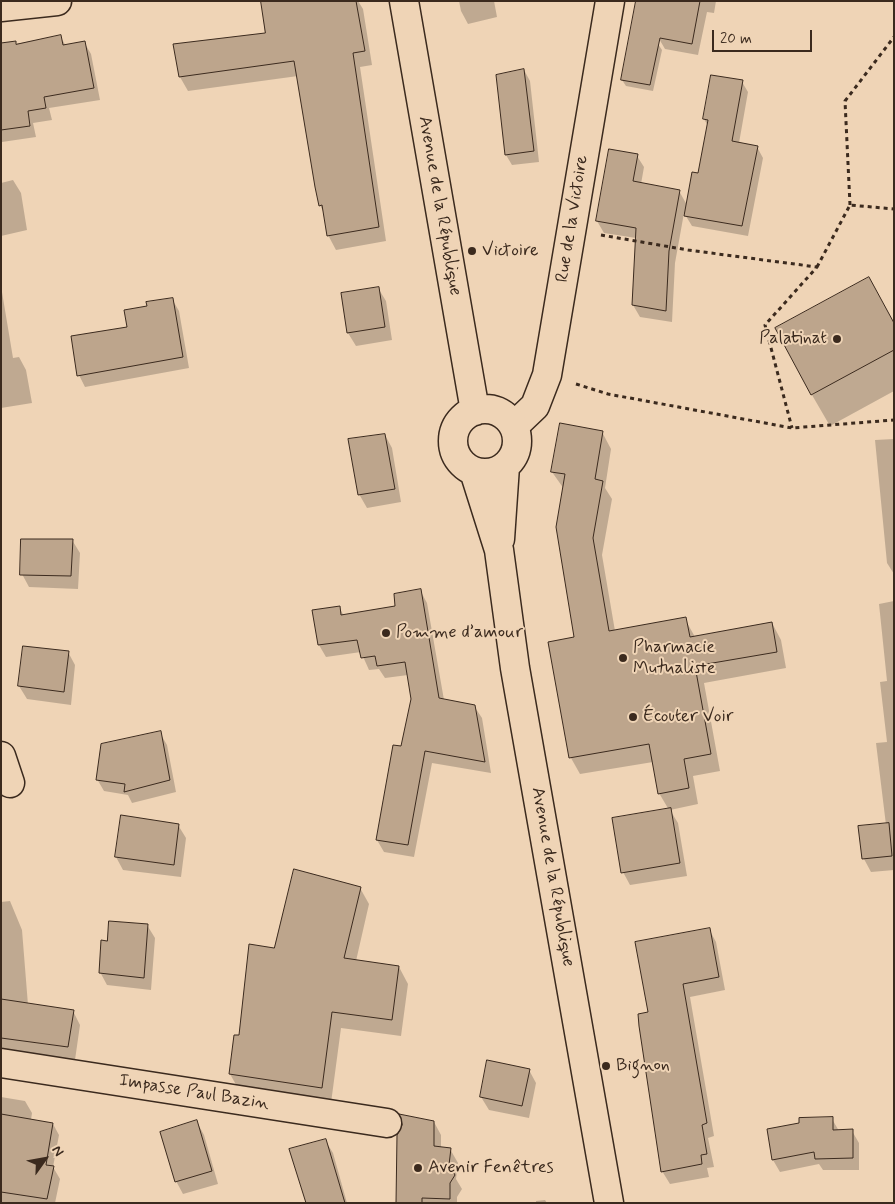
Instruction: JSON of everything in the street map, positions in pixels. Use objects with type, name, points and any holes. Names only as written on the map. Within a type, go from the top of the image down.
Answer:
[{"type":"main road","points":[[1,7],[57,1]]},
{"type":"main road","name":"Avenue de la République","points":[[404,1],[475,411]]},
{"type":"main road","name":"Rue de la Victoire","points":[[514,426],[535,406],[547,375],[610,1]]},
{"type":"main road","points":[[486,409],[497,411],[514,426],[517,439],[516,451],[505,466],[486,473],[474,471],[460,459],[453,441],[460,423],[475,411],[486,409]]},
{"type":"main road","name":"Avenue de la République","points":[[499,550],[505,466]]},
{"type":"main road","name":"Avenue de la République","points":[[474,471],[499,550],[517,676],[609,1203]]},
{"type":"main road","points":[[1,756],[10,782]]},
{"type":"main road","name":"Impasse Paul Bazin","points":[[1,1063],[387,1124]]},
{"type":"path","points":[[792,428],[765,324],[817,267],[850,205],[845,101],[894,37]]},
{"type":"path","points":[[850,205],[894,210]]},
{"type":"path","points":[[571,230],[688,250],[817,267]]},
{"type":"path","points":[[608,394],[792,428],[894,420]]},
{"type":"building","points":[[261,1],[356,1],[365,51],[353,53],[379,227],[327,236],[322,205],[319,206],[315,187],[294,61],[179,77],[173,44],[265,33]]},
{"type":"building","points":[[636,1],[700,1],[692,44],[660,38],[650,85],[621,80]]},
{"type":"building","points":[[61,35],[63,45],[85,41],[94,88],[44,97],[46,108],[28,111],[30,126],[1,130],[1,43],[16,41],[16,44]]},
{"type":"building","points":[[524,69],[534,151],[505,155],[496,75]]},
{"type":"building","points":[[711,75],[743,80],[732,141],[758,146],[742,226],[684,216],[692,172],[698,173],[708,120],[703,119]]},
{"type":"building","points":[[609,149],[638,154],[633,181],[680,190],[669,251],[666,311],[632,305],[636,228],[596,221]]},
{"type":"building","name":"Palatinat","points":[[869,277],[894,323],[894,350],[811,395],[775,328]]},
{"type":"building","points":[[379,287],[385,327],[347,333],[341,293]]},
{"type":"building","points":[[173,298],[183,357],[77,376],[71,336],[127,327],[124,310],[147,306],[146,302]]},
{"type":"building","points":[[560,423],[603,431],[595,479],[603,481],[593,538],[609,631],[686,617],[690,637],[772,622],[777,652],[695,666],[711,754],[684,759],[689,788],[658,794],[649,744],[569,758],[548,642],[574,637],[556,527],[565,474],[551,472]]},
{"type":"building","points":[[385,434],[395,489],[358,495],[348,439]]},
{"type":"building","points":[[21,539],[73,539],[71,576],[20,575]]},
{"type":"building","points":[[421,589],[439,698],[475,705],[485,762],[425,751],[408,845],[376,840],[393,745],[401,746],[411,699],[405,662],[377,666],[375,656],[361,658],[357,640],[318,645],[312,610],[340,606],[341,615],[395,606],[394,594]]},
{"type":"building","points":[[23,646],[69,651],[64,692],[18,686]]},
{"type":"building","points":[[161,731],[170,780],[124,792],[125,784],[96,780],[101,744]]},
{"type":"building","points":[[671,808],[680,863],[621,873],[612,818]]},
{"type":"building","points":[[121,815],[179,824],[174,865],[115,857]]},
{"type":"building","points":[[889,823],[892,856],[862,859],[858,826]]},
{"type":"building","points":[[294,869],[361,887],[344,958],[399,966],[392,1020],[332,1012],[322,1088],[229,1074],[234,1035],[239,1035],[249,944],[274,948]]},
{"type":"building","points":[[109,921],[148,924],[144,978],[99,973],[101,940],[107,941]]},
{"type":"building","points":[[710,928],[719,977],[683,984],[707,1123],[702,1125],[707,1154],[701,1155],[702,1164],[661,1172],[639,1026],[638,1014],[648,1012],[635,942]]},
{"type":"building","points":[[1,999],[74,1010],[68,1047],[1,1038]]},
{"type":"building","points":[[487,1060],[530,1069],[522,1106],[480,1097]]},
{"type":"building","points":[[1,1114],[53,1123],[46,1165],[54,1166],[47,1199],[1,1192]]},
{"type":"building","points":[[399,1114],[434,1121],[434,1146],[451,1148],[449,1165],[455,1175],[450,1183],[450,1199],[422,1198],[422,1203],[396,1203],[397,1135],[402,1125]]},
{"type":"building","points":[[833,1117],[833,1130],[853,1129],[853,1158],[815,1159],[814,1152],[772,1160],[767,1129],[799,1123],[799,1118]]},
{"type":"building","points":[[197,1120],[212,1171],[175,1182],[160,1132]]},
{"type":"building","points":[[326,1139],[345,1203],[306,1203],[289,1149]]},
{"type":"place","name":"Victoire","points":[[472,251]]},
{"type":"place","name":"Palatinat","points":[[837,339]]},
{"type":"place","name":"Pomme d’amour","points":[[386,633]]},
{"type":"place","name":"Pharmacie Mutualiste","points":[[623,658]]},
{"type":"place","name":"Écouter Voir","points":[[633,717]]},
{"type":"place","name":"Bignon","points":[[606,1066]]},
{"type":"place","name":"Avenir Fenêtres","points":[[418,1168]]}]
